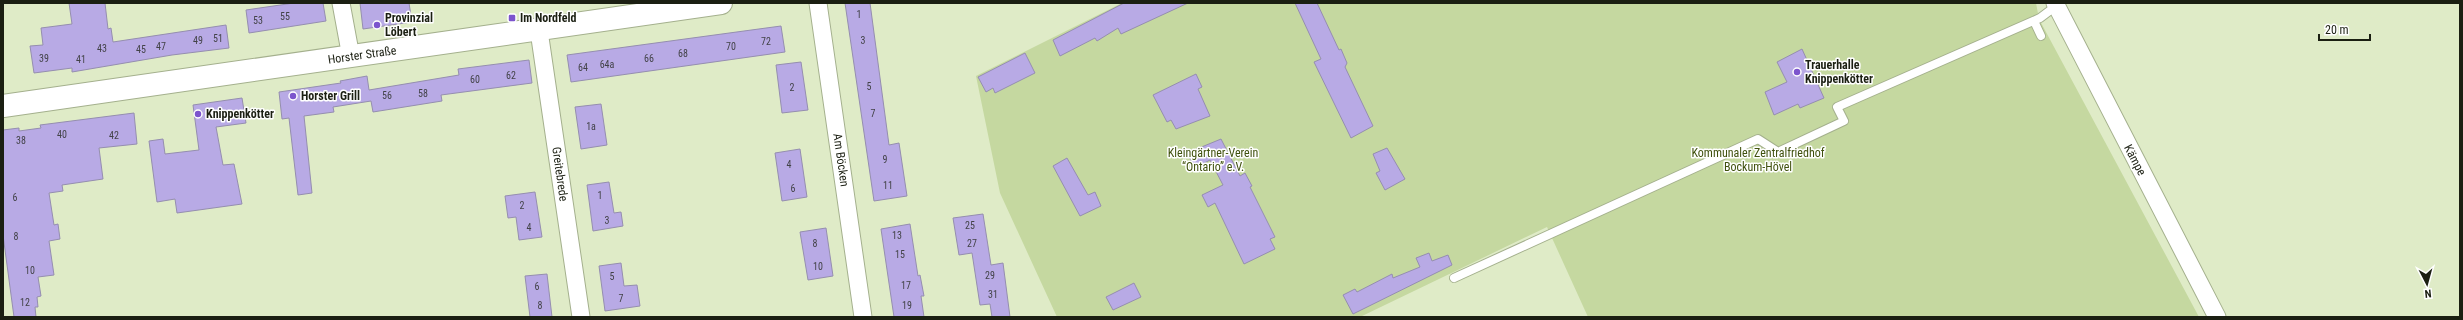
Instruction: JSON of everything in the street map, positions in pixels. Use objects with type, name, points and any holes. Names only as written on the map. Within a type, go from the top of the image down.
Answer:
[{"type":"street","points":[[341,3],[351,57]]},
{"type":"street","name":"Horster Straße","points":[[3,106],[539,31],[619,11],[721,3]]},
{"type":"street","name":"Am Böcken","points":[[818,3],[863,317]]},
{"type":"street","name":"Kämpe","points":[[2056,4],[2217,317]]},
{"type":"street","name":"Greitebrede","points":[[539,31],[581,317]]},
{"type":"lane","points":[[1454,278],[1758,139],[1778,152],[1844,121],[1837,107],[2034,21],[2056,4]]},
{"type":"lane","points":[[2034,21],[2041,36]]},
{"type":"green space","name":"Kommunaler Zentralfriedhof Bockum-Hövel","points":[[1122,3],[2036,3],[2039,19],[2199,317],[1588,317],[1547,227],[1360,317],[1057,317],[1000,193],[976,76]]},
{"type":"building","points":[[69,3],[105,3],[108,29],[111,28],[113,42],[226,25],[229,48],[172,55],[72,72],[72,68],[34,73],[30,46],[43,45],[41,28],[72,24]]},
{"type":"building","points":[[294,3],[323,3],[326,21],[249,33],[246,10]]},
{"type":"building","points":[[360,3],[409,3],[412,22],[363,29]]},
{"type":"building","points":[[845,3],[870,3],[889,145],[899,143],[907,196],[874,201]]},
{"type":"building","points":[[1124,3],[1188,3],[1121,34],[1118,28],[1097,41],[1095,38],[1060,56],[1053,40]]},
{"type":"building","points":[[1295,3],[1317,3],[1339,50],[1341,49],[1347,63],[1345,67],[1373,126],[1351,138],[1314,62],[1321,59]]},
{"type":"building","points":[[781,26],[785,52],[571,82],[567,55]]},
{"type":"building","name":"Trauerhalle Knippenkötter","points":[[1802,49],[1824,98],[1800,108],[1798,104],[1774,115],[1765,92],[1787,82],[1777,62]]},
{"type":"building","points":[[1025,53],[1035,73],[995,93],[993,88],[986,92],[978,77]]},
{"type":"building","points":[[529,60],[532,83],[441,95],[442,101],[373,112],[371,101],[333,107],[334,112],[304,116],[312,193],[298,195],[289,118],[282,119],[279,92],[341,83],[340,81],[367,76],[369,90],[459,75],[458,69]]},
{"type":"building","points":[[801,62],[808,110],[782,113],[776,65]]},
{"type":"building","points":[[1196,74],[1202,87],[1198,89],[1210,116],[1176,129],[1171,120],[1167,122],[1153,95]]},
{"type":"building","points":[[242,98],[246,123],[216,127],[223,165],[234,164],[242,204],[177,213],[175,199],[157,202],[149,141],[163,139],[165,154],[199,150],[193,105]]},
{"type":"building","points":[[601,104],[607,145],[581,149],[575,107]]},
{"type":"building","points":[[134,113],[137,144],[99,148],[103,179],[62,185],[63,191],[49,193],[54,225],[58,224],[60,239],[49,241],[54,275],[38,277],[41,296],[37,297],[38,307],[35,307],[36,317],[14,317],[3,235],[3,130],[19,128],[19,131],[41,128],[40,125]]},
{"type":"building","points":[[1221,139],[1240,176],[1245,173],[1252,186],[1250,187],[1275,237],[1270,239],[1275,249],[1244,264],[1215,203],[1208,207],[1202,195],[1223,185],[1210,160],[1195,168],[1187,153]]},
{"type":"building","points":[[1387,148],[1405,179],[1385,190],[1376,173],[1380,171],[1373,154]]},
{"type":"building","points":[[800,149],[807,197],[782,201],[775,153]]},
{"type":"building","points":[[1067,158],[1088,195],[1095,192],[1101,206],[1080,216],[1053,166]]},
{"type":"building","points":[[609,182],[614,213],[621,212],[623,226],[593,231],[587,185]]},
{"type":"building","points":[[535,192],[542,237],[519,240],[516,217],[508,218],[505,196]]},
{"type":"building","points":[[983,214],[991,265],[1003,263],[1010,317],[992,317],[990,304],[980,305],[972,253],[959,255],[953,218]]},
{"type":"building","points":[[910,224],[918,276],[920,275],[924,296],[921,296],[924,317],[894,317],[881,229]]},
{"type":"building","points":[[826,228],[833,276],[808,280],[800,232]]},
{"type":"building","points":[[1429,253],[1432,261],[1448,255],[1452,265],[1353,314],[1343,295],[1355,289],[1357,292],[1392,274],[1393,278],[1420,267],[1416,258]]},
{"type":"building","points":[[621,263],[624,286],[637,285],[640,306],[605,311],[599,266]]},
{"type":"building","points":[[547,274],[552,317],[530,317],[525,276]]},
{"type":"building","points":[[1134,283],[1141,297],[1113,310],[1106,297]]},
{"type":"place","name":"Im Nordfeld","points":[[512,18]]},
{"type":"place","name":"Provinzial Löbert","points":[[377,25]]},
{"type":"place","name":"Trauerhalle Knippenkötter","points":[[1797,72]]},
{"type":"place","name":"Horster Grill","points":[[293,96]]},
{"type":"place","name":"Knippenkötter","points":[[198,114]]},
{"type":"park label","name":"Kleingärtner-Verein “Ontario” e.V.","points":[[1213,160]]}]
